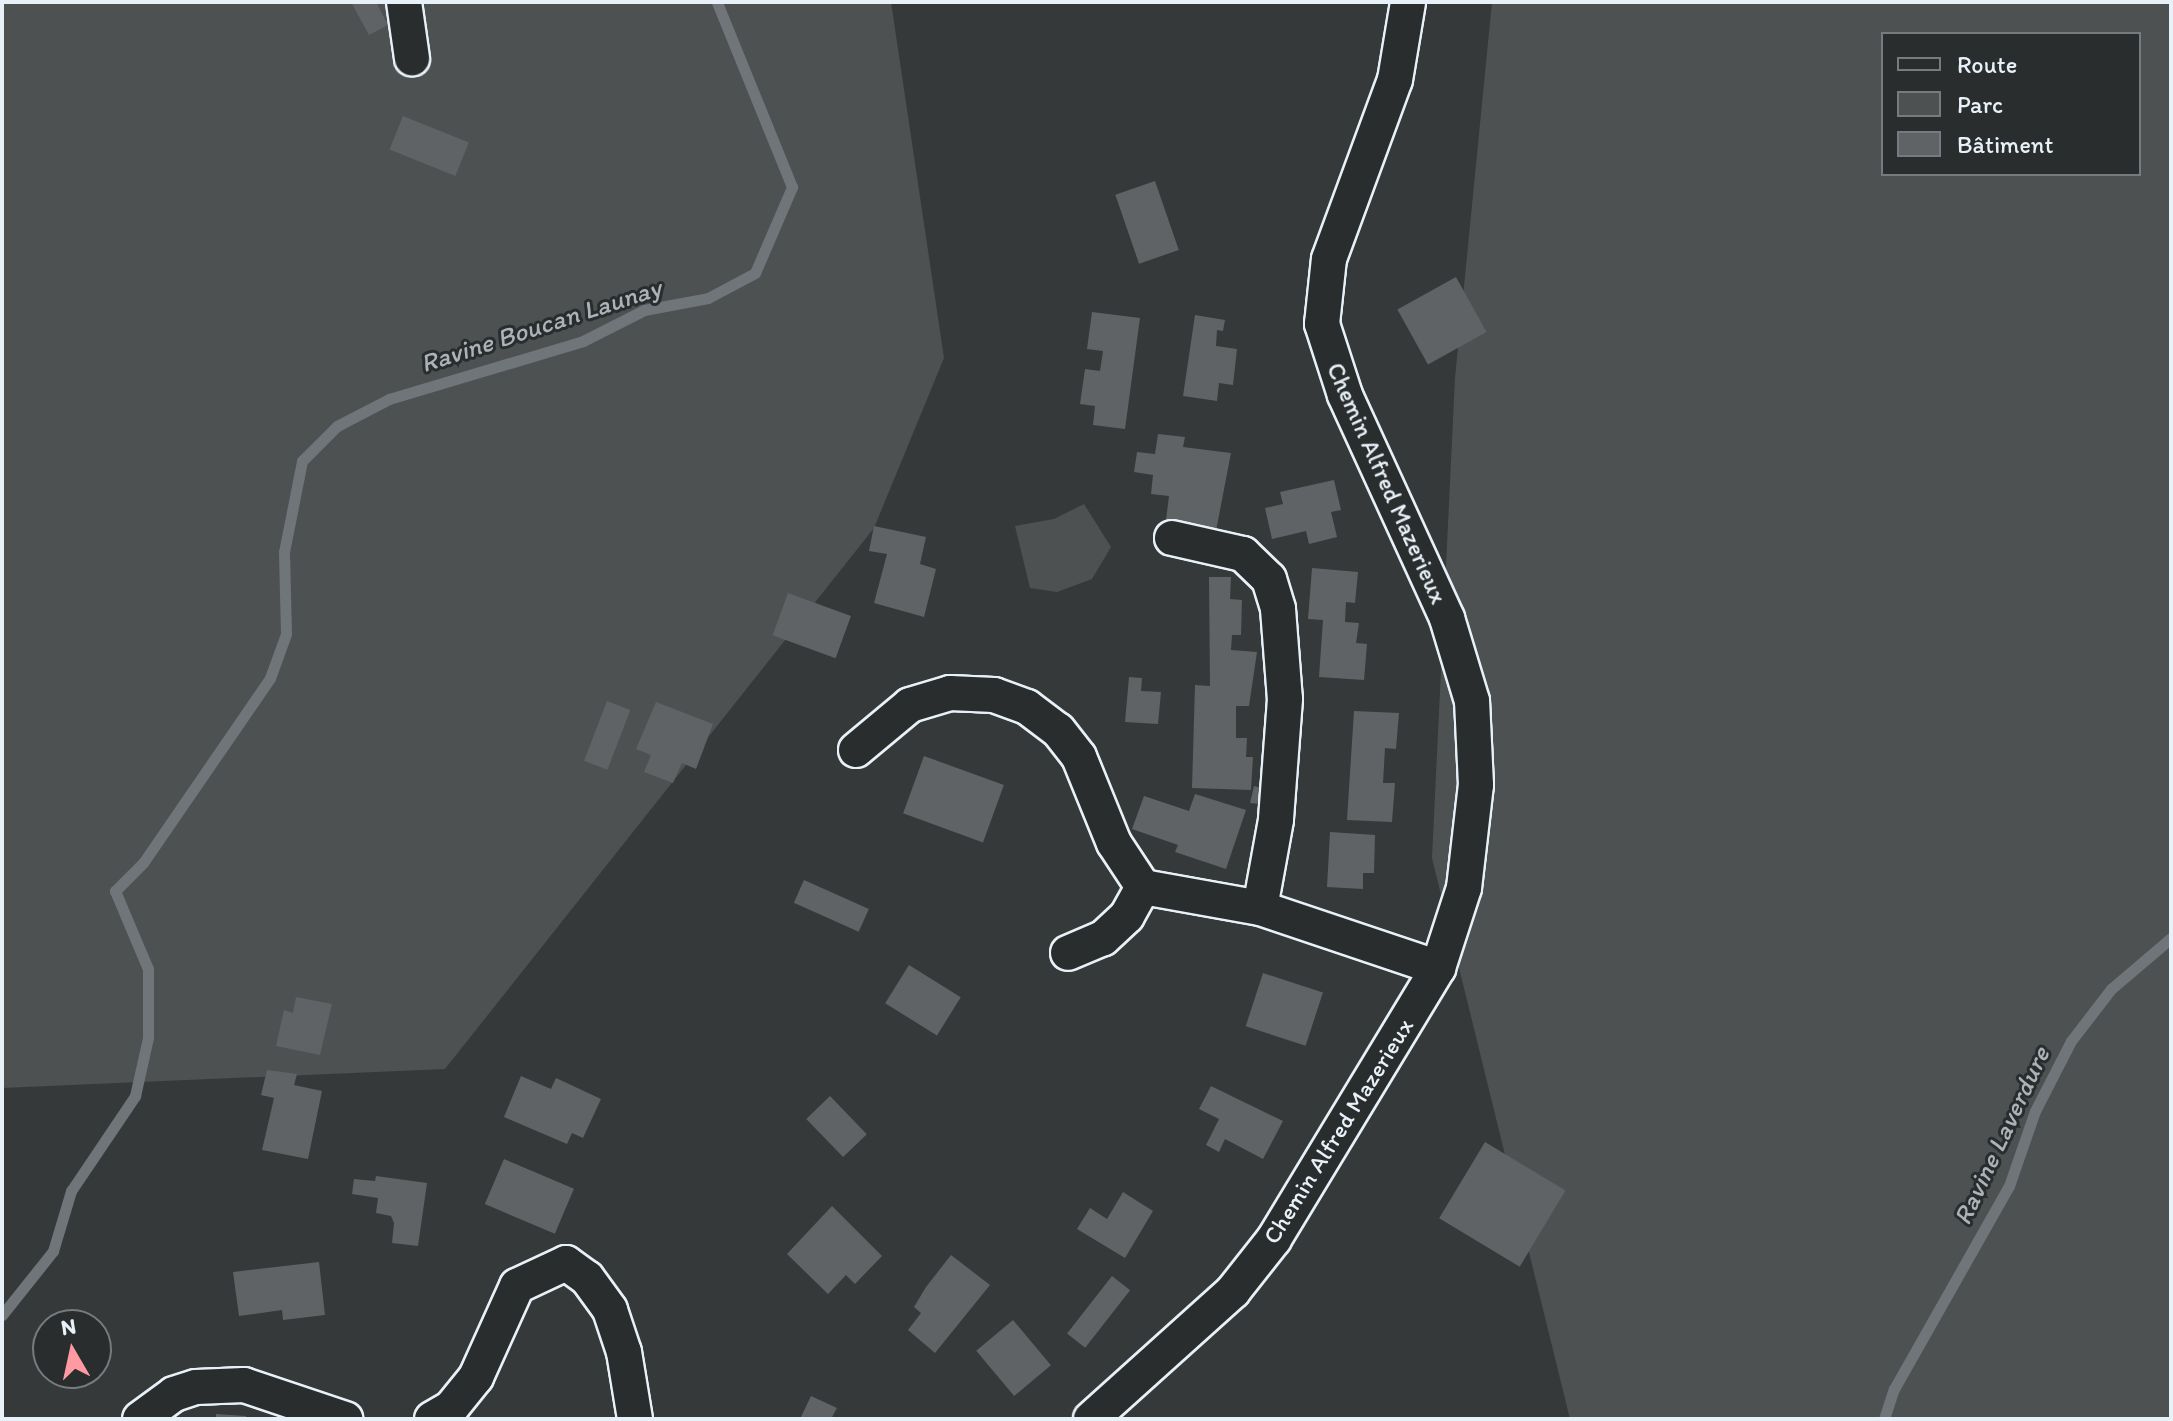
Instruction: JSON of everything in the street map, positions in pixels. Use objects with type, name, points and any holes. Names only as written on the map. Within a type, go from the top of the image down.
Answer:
[{"type":"street","points":[[404,2],[412,58]]},
{"type":"street","name":"Chemin Alfred Mazerieux","points":[[1091,1419],[1233,1291],[1274,1239],[1438,968],[1464,888],[1476,785],[1472,701],[1447,618],[1345,395],[1322,324],[1329,259],[1395,80],[1408,2]]},
{"type":"street","points":[[1172,538],[1243,554],[1269,579],[1278,609],[1285,699],[1276,820],[1260,908]]},
{"type":"street","points":[[856,750],[910,705],[950,693],[994,695],[1027,707],[1058,730],[1079,757],[1114,843],[1143,887],[1260,908],[1438,968]]},
{"type":"street","points":[[1068,953],[1103,938],[1127,916],[1143,887]]},
{"type":"street","points":[[432,1419],[451,1408],[476,1377],[517,1286],[566,1263],[587,1278],[610,1310],[624,1352],[635,1419]]},
{"type":"street","points":[[140,1419],[174,1394],[244,1385],[345,1419]]},
{"type":"green space","points":[[2,2],[891,2],[944,358],[874,528],[445,1069],[2,1088]]},
{"type":"green space","points":[[1492,2],[2171,2],[2171,1419],[1570,1419],[1432,858],[1455,378]]},
{"type":"green space","points":[[1084,504],[1111,547],[1092,579],[1057,592],[1030,588],[1015,526],[1054,519]]},
{"type":"building","points":[[351,2],[376,2],[388,25],[369,35]]},
{"type":"building","points":[[403,116],[469,143],[455,176],[390,149]]},
{"type":"building","points":[[1155,181],[1179,250],[1139,264],[1115,195]]},
{"type":"building","points":[[1456,277],[1487,332],[1428,365],[1397,309]]},
{"type":"building","points":[[1092,312],[1140,318],[1125,429],[1093,425],[1095,406],[1080,404],[1085,369],[1100,371],[1103,351],[1087,349]]},
{"type":"building","points":[[1195,315],[1225,320],[1223,331],[1217,330],[1216,346],[1237,349],[1233,385],[1219,383],[1217,401],[1183,396]]},
{"type":"building","points":[[1158,434],[1185,437],[1183,447],[1231,453],[1216,531],[1166,520],[1169,496],[1151,494],[1153,475],[1134,472],[1137,452],[1155,454]]},
{"type":"building","points":[[1334,480],[1341,510],[1331,512],[1337,537],[1309,544],[1306,531],[1272,539],[1265,508],[1283,504],[1280,492]]},
{"type":"building","points":[[874,526],[926,537],[920,564],[936,569],[924,617],[874,603],[887,554],[869,551]]},
{"type":"building","points":[[1312,568],[1358,572],[1355,603],[1346,602],[1345,622],[1359,623],[1356,643],[1367,644],[1364,680],[1319,677],[1323,620],[1308,619]]},
{"type":"building","points":[[1209,577],[1231,577],[1230,599],[1242,600],[1241,635],[1232,635],[1231,650],[1257,652],[1249,706],[1236,706],[1236,738],[1247,738],[1246,757],[1253,757],[1251,790],[1192,788],[1195,685],[1210,686]]},
{"type":"building","points":[[788,593],[851,616],[836,658],[773,635]]},
{"type":"building","points":[[1129,677],[1142,678],[1141,691],[1161,692],[1158,724],[1125,722]]},
{"type":"building","points":[[607,701],[630,710],[607,770],[584,761]]},
{"type":"building","points":[[656,702],[713,724],[696,769],[682,763],[673,783],[644,772],[651,755],[636,749]]},
{"type":"building","points":[[1354,711],[1399,713],[1396,749],[1385,748],[1383,783],[1395,783],[1392,822],[1347,820]]},
{"type":"building","points":[[924,756],[1004,785],[983,842],[903,813]]},
{"type":"building","points":[[1254,786],[1264,789],[1260,804],[1250,803]]},
{"type":"building","points":[[1195,794],[1246,810],[1226,869],[1175,852],[1178,845],[1132,829],[1144,796],[1189,811]]},
{"type":"building","points":[[1330,832],[1375,835],[1374,873],[1363,873],[1363,889],[1327,887]]},
{"type":"building","points":[[804,880],[869,909],[859,932],[794,903]]},
{"type":"building","points":[[909,965],[961,997],[937,1035],[885,1003]]},
{"type":"building","points":[[1263,973],[1323,992],[1306,1046],[1246,1026]]},
{"type":"building","points":[[296,997],[332,1004],[320,1055],[276,1046],[284,1010],[293,1013]]},
{"type":"building","points":[[267,1070],[297,1074],[294,1085],[322,1091],[308,1159],[262,1150],[274,1098],[261,1095]]},
{"type":"building","points":[[521,1076],[551,1089],[556,1078],[601,1099],[583,1138],[572,1133],[567,1144],[504,1117]]},
{"type":"building","points":[[1211,1086],[1283,1121],[1263,1159],[1225,1139],[1219,1152],[1206,1145],[1219,1119],[1199,1109]]},
{"type":"building","points":[[830,1096],[867,1134],[843,1157],[806,1119]]},
{"type":"building","points":[[1485,1142],[1566,1190],[1520,1267],[1439,1218]]},
{"type":"building","points":[[504,1159],[574,1189],[555,1234],[485,1204]]},
{"type":"building","points":[[376,1176],[427,1183],[418,1246],[392,1243],[394,1223],[391,1216],[376,1213],[378,1198],[352,1194],[354,1179],[375,1181]]},
{"type":"building","points":[[1123,1192],[1153,1211],[1125,1258],[1077,1229],[1090,1208],[1107,1219]]},
{"type":"building","points":[[832,1206],[882,1256],[855,1284],[846,1275],[828,1294],[787,1254]]},
{"type":"building","points":[[951,1255],[990,1285],[935,1353],[908,1330],[921,1313],[914,1307]]},
{"type":"building","points":[[319,1262],[325,1315],[283,1320],[282,1310],[239,1316],[233,1272]]},
{"type":"building","points":[[1112,1276],[1130,1290],[1085,1348],[1067,1334]]},
{"type":"building","points":[[1013,1320],[1051,1365],[1014,1396],[976,1351]]},
{"type":"building","points":[[811,1396],[837,1408],[831,1419],[800,1419]]},
{"type":"building","points":[[216,1414],[246,1416],[246,1419],[216,1419]]},
{"type":"waterway","name":"Ravine Boucan Launay","points":[[2,1315],[53,1251],[71,1191],[135,1096],[148,1038],[148,969],[115,891],[143,863],[270,678],[286,634],[284,552],[302,461],[337,426],[389,399],[583,341],[644,310],[708,298],[755,273],[792,187],[717,2]]},
{"type":"waterway","name":"Ravine Laverdure","points":[[1884,1419],[1894,1389],[2009,1186],[2035,1111],[2071,1041],[2111,989],[2171,938]]}]
